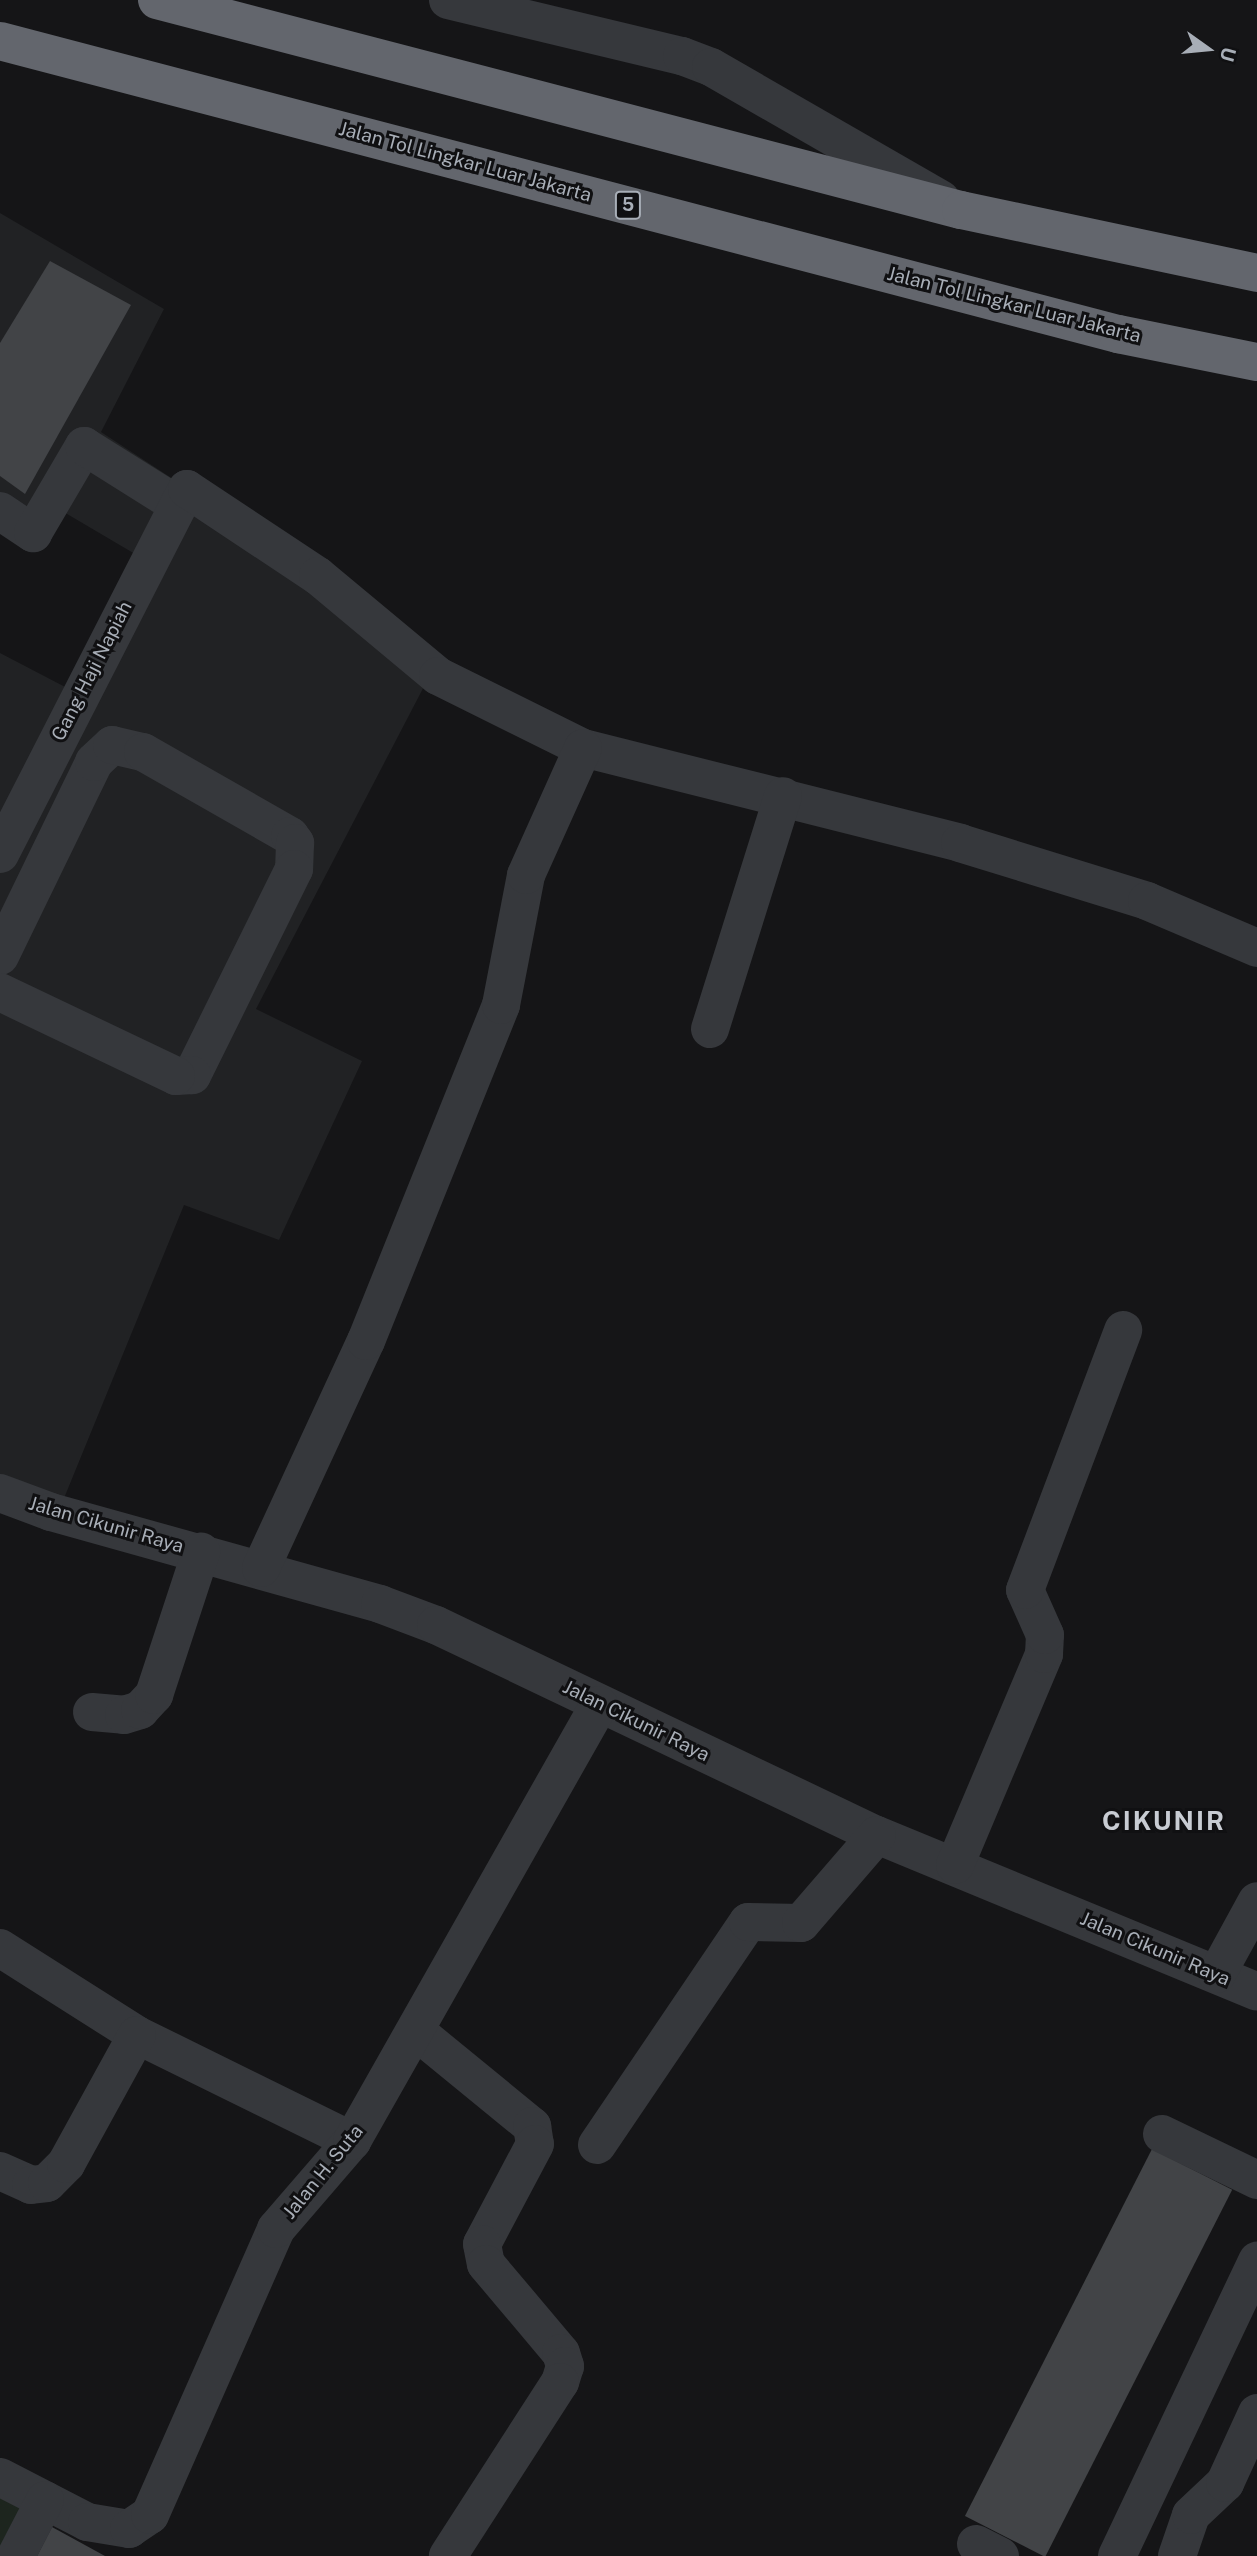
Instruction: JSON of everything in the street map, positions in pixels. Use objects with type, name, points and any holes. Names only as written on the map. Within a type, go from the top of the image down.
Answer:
[{"type":"highway","points":[[157,0],[961,210],[1257,273]]},
{"type":"highway","name":"Jalan Tol Lingkar Luar Jakarta","points":[[0,41],[1118,334],[1257,362]]},
{"type":"street","points":[[448,0],[682,56],[711,67],[961,210]]},
{"type":"street","points":[[0,511],[33,533],[84,446],[182,497],[318,576],[438,676],[583,748],[783,796],[960,843],[1147,901],[1257,948]]},
{"type":"street","name":"Gang Haji Napiah","points":[[0,854],[182,497]]},
{"type":"street","points":[[0,956],[94,762],[113,745],[143,752],[290,836],[295,843],[294,869],[192,1075],[176,1076],[0,992]]},
{"type":"street","points":[[261,1568],[366,1341],[492,1026],[510,969],[526,876],[583,748]]},
{"type":"street","points":[[710,1029],[783,796]]},
{"type":"street","points":[[955,1865],[1044,1654],[1045,1635],[1025,1590],[1124,1330]]},
{"type":"street","name":"Jalan Cikunir Raya","points":[[0,1493],[51,1512],[261,1568],[436,1625],[599,1705],[877,1835],[1257,1992]]},
{"type":"street","points":[[92,1712],[124,1715],[140,1710],[153,1695],[201,1552]]},
{"type":"street","name":"Jalan H. Suta","points":[[0,2477],[88,2522],[116,2529],[129,2529],[150,2515],[276,2229],[352,2141],[417,2032],[599,1705]]},
{"type":"street","points":[[597,2145],[748,1922],[801,1923],[877,1835]]},
{"type":"street","points":[[1217,1974],[1257,1901]]},
{"type":"street","points":[[0,1948],[138,2035],[352,2141]]},
{"type":"street","points":[[417,2032],[532,2126],[535,2144],[482,2244],[486,2264],[561,2353],[565,2366],[560,2382],[448,2556]]},
{"type":"street","points":[[0,2171],[31,2185],[47,2183],[66,2164],[138,2035]]},
{"type":"street","points":[[1162,2134],[1257,2180]]},
{"type":"street","points":[[1117,2556],[1257,2261]]},
{"type":"street","points":[[1177,2556],[1191,2515],[1225,2483],[1257,2413]]},
{"type":"street","points":[[16,2556],[45,2500]]},
{"type":"shaded area","points":[[0,213],[164,309],[101,432],[173,479],[135,554],[62,511],[43,550],[5,525],[0,533]]},
{"type":"shaded area","points":[[196,498],[430,675],[256,1009],[362,1061],[279,1240],[184,1205],[60,1508],[0,1481],[0,653],[94,702]]},
{"type":"shaded area","points":[[0,2493],[27,2510],[0,2556]]},
{"type":"building","points":[[50,261],[131,305],[25,494],[0,476],[0,343]]},
{"type":"building","points":[[1152,2149],[1232,2190],[1046,2556],[965,2516]]},
{"type":"building","points":[[52,2527],[105,2556],[37,2556]]},
{"type":"district","name":"CIKUNIR","points":[[1164,1821]]}]
